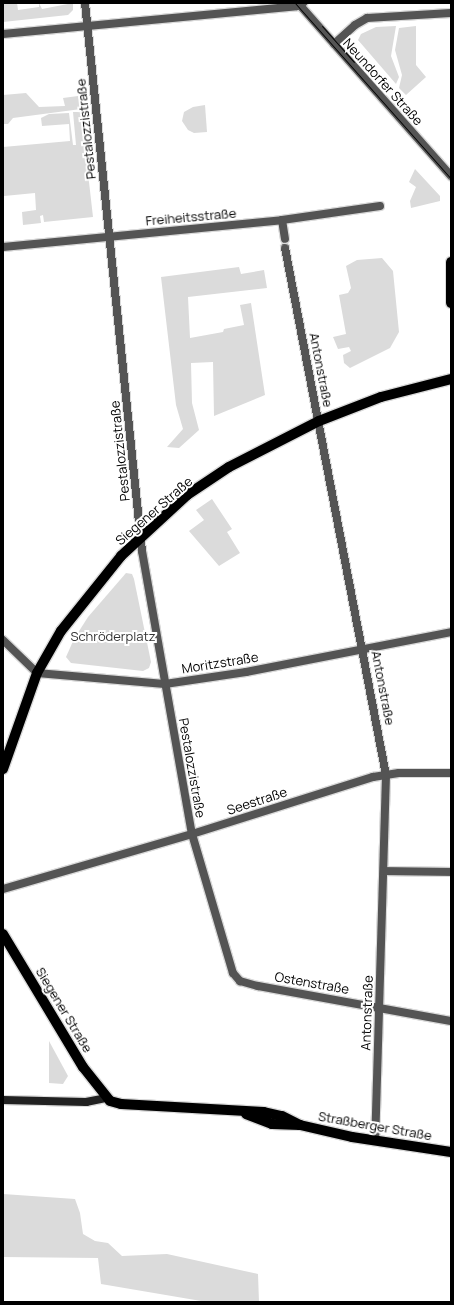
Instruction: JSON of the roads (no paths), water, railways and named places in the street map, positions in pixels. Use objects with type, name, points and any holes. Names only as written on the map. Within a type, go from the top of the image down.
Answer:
[{"type":"main road","points":[[451,262],[451,303]]},
{"type":"main road","name":"Siegener Straße","points":[[3,770],[37,672],[58,636],[79,607],[141,537],[187,495],[229,467],[319,421],[381,397],[451,380]]},
{"type":"main road","name":"Siegener Straße","points":[[3,934],[83,1067],[106,1098]]},
{"type":"main road","name":"Straßberger Straße","points":[[3,1100],[86,1102],[106,1098],[121,1104],[274,1114],[300,1125],[375,1140],[449,1152]]},
{"type":"street","name":"Pestalozzistraße","points":[[85,3],[141,537],[165,684],[192,834],[233,973],[240,981]]},
{"type":"street","points":[[3,34],[300,4]]},
{"type":"street","name":"Neundorfer Straße","points":[[300,4],[451,176]]},
{"type":"street","points":[[334,44],[355,25],[367,18],[451,12]]},
{"type":"street","name":"Freiheitsstraße","points":[[3,247],[282,220],[380,206]]},
{"type":"street","points":[[282,220],[284,239]]},
{"type":"street","name":"Antonstraße","points":[[286,248],[364,647],[386,774],[375,1140]]},
{"type":"street","name":"Moritzstraße","points":[[37,672],[165,684],[246,672],[364,647],[451,632]]},
{"type":"street","points":[[3,640],[37,672]]},
{"type":"street","name":"Seestraße","points":[[3,890],[386,774],[451,773]]},
{"type":"street","points":[[384,871],[451,872]]},
{"type":"street","name":"Ostenstraße","points":[[240,981],[451,1021]]},
{"type":"tram line","points":[[295,3],[451,179]]},
{"type":"tram line","points":[[322,26],[354,62]]},
{"type":"park label","name":"Schröderplatz","points":[[113,636]]}]
